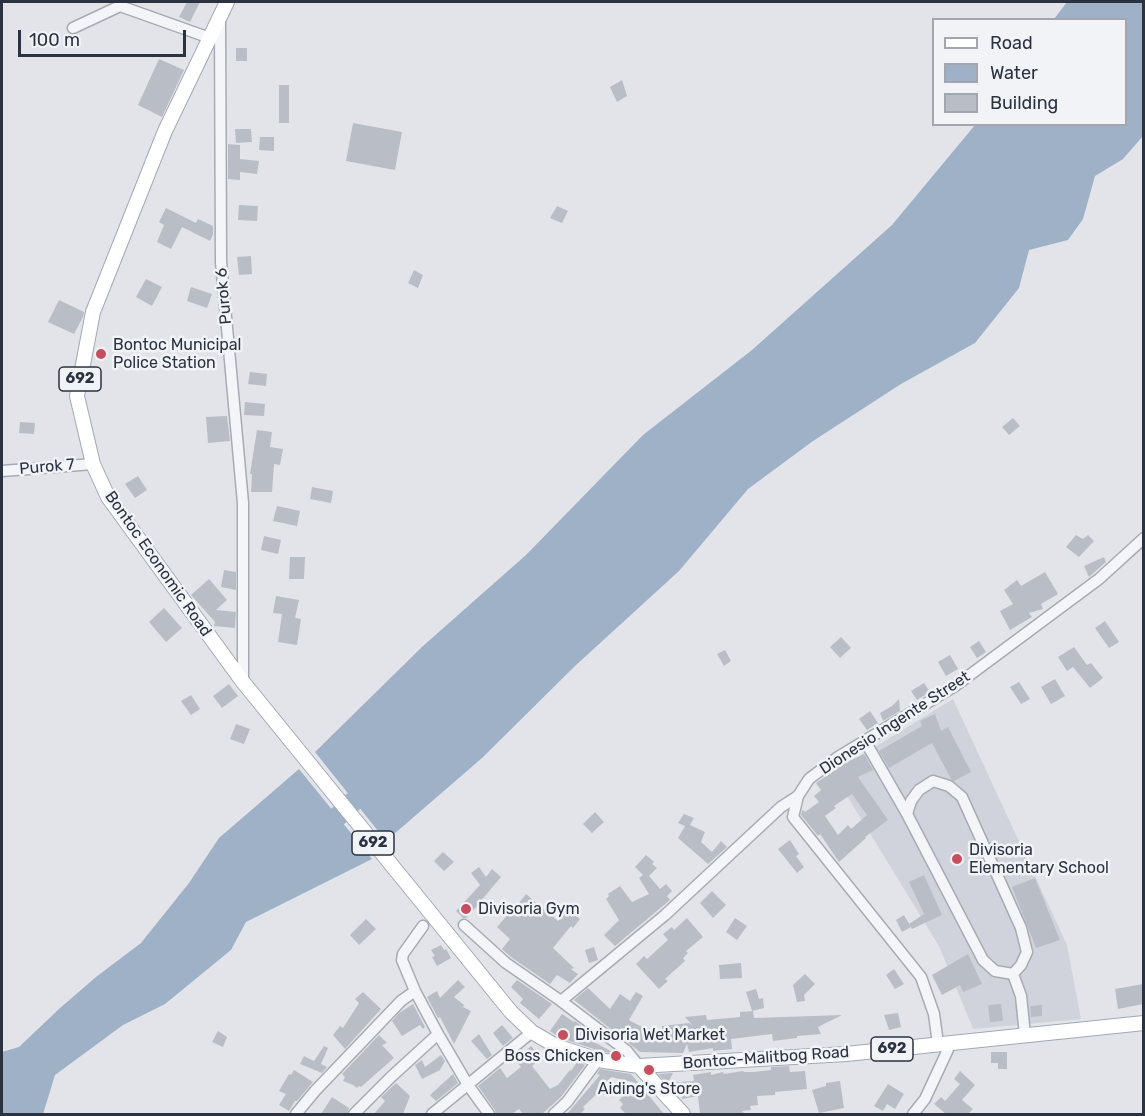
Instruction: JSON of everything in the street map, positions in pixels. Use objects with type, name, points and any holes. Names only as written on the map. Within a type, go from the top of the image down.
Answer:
[{"type":"main road","name":"Bontoc Economic Road","points":[[227,2],[165,131],[93,312],[77,396],[93,464],[108,497],[243,682],[469,962],[511,1012],[532,1032]]},
{"type":"main road","name":"Bontoc-Malitbog Road","points":[[639,1066],[846,1054],[1143,1023]]},
{"type":"main road","name":"692","points":[[532,1032],[555,1046],[598,1060],[639,1066]]},
{"type":"main road","points":[[639,1066],[683,1114]]},
{"type":"street","points":[[73,28],[120,6],[210,38]]},
{"type":"street","name":"Purok 6","points":[[220,18],[220,262],[243,503],[243,682]]},
{"type":"street","name":"Purok 7","points":[[2,471],[93,464]]},
{"type":"street","name":"Dionesio Ingente Street","points":[[561,1001],[665,915],[781,807],[798,796],[809,779],[838,757],[955,686],[1099,579],[1143,538]]},
{"type":"street","points":[[865,741],[908,814],[983,960],[995,971],[1013,974]]},
{"type":"street","points":[[908,814],[911,801],[919,790],[933,781],[949,786],[962,797],[1022,928],[1027,952],[1022,964],[1013,974]]},
{"type":"street","points":[[798,796],[793,817],[921,978],[944,1044],[925,1099],[913,1114]]},
{"type":"street","points":[[464,925],[506,963],[627,1051],[639,1066]]},
{"type":"street","points":[[423,926],[403,954],[402,960],[415,992],[438,1034],[468,1085],[489,1114]]},
{"type":"street","points":[[1013,974],[1021,996],[1025,1035]]},
{"type":"street","points":[[296,1114],[401,1001],[415,992]]},
{"type":"street","points":[[432,1114],[532,1032]]},
{"type":"street","points":[[354,1114],[438,1034]]},
{"type":"street","points":[[554,1114],[567,1102],[598,1060]]},
{"type":"shaded area","name":"Divisoria Elementary School","points":[[953,699],[1067,945],[1081,1019],[973,1029],[939,946],[833,773]]},
{"type":"water","points":[[1067,2],[1144,2],[1143,136],[1123,159],[1095,176],[1083,219],[1068,240],[1029,250],[1019,288],[975,343],[901,384],[813,441],[748,489],[679,571],[575,666],[482,758],[386,841],[315,752],[423,646],[526,555],[643,435],[752,350],[892,225],[974,126],[1127,126],[1127,18],[1055,18]]},
{"type":"water","points":[[299,769],[372,859],[246,922],[231,950],[165,1004],[123,1025],[55,1075],[43,1114],[2,1114],[2,1052],[19,1047],[96,977],[141,943],[189,883],[219,838]]},
{"type":"building","points":[[187,2],[200,2],[190,22],[179,17]]},
{"type":"building","points":[[236,48],[247,48],[247,61],[236,61]]},
{"type":"building","points":[[159,59],[184,70],[162,117],[138,105]]},
{"type":"building","points":[[622,80],[627,96],[617,102],[610,87]]},
{"type":"building","points":[[279,85],[289,85],[289,123],[279,123]]},
{"type":"building","points":[[353,123],[402,132],[395,170],[346,161]]},
{"type":"building","points":[[235,129],[251,129],[252,142],[236,143]]},
{"type":"building","points":[[260,137],[274,137],[274,151],[259,150]]},
{"type":"building","points":[[228,144],[240,145],[240,159],[259,161],[257,174],[240,172],[240,180],[228,179]]},
{"type":"building","points":[[239,205],[258,206],[257,221],[238,220]]},
{"type":"building","points":[[557,206],[568,211],[562,223],[550,218]]},
{"type":"building","points":[[166,208],[196,223],[198,219],[213,226],[210,241],[182,227],[171,249],[157,242],[164,225],[159,222]]},
{"type":"building","points":[[251,256],[252,274],[239,275],[237,257]]},
{"type":"building","points":[[414,270],[423,275],[418,288],[408,283]]},
{"type":"building","points":[[146,279],[162,287],[152,306],[136,297]]},
{"type":"building","points":[[191,287],[212,294],[207,308],[187,301]]},
{"type":"building","points":[[59,300],[84,312],[74,334],[48,322]]},
{"type":"building","points":[[250,372],[267,374],[266,386],[248,384]]},
{"type":"building","points":[[245,402],[265,404],[264,416],[244,415]]},
{"type":"building","points":[[227,416],[230,441],[208,443],[206,417]]},
{"type":"building","points":[[1013,418],[1020,426],[1009,435],[1002,427]]},
{"type":"building","points":[[20,422],[35,423],[34,434],[19,433]]},
{"type":"building","points":[[257,430],[272,432],[270,447],[283,449],[280,465],[274,464],[272,492],[251,492],[252,474],[250,474]]},
{"type":"building","points":[[138,476],[147,490],[135,498],[125,484]]},
{"type":"building","points":[[312,487],[333,491],[331,503],[310,499]]},
{"type":"building","points":[[277,506],[300,511],[297,526],[273,521]]},
{"type":"building","points":[[1076,535],[1083,539],[1088,535],[1094,541],[1079,557],[1066,547]]},
{"type":"building","points":[[264,536],[281,540],[278,554],[261,550]]},
{"type":"building","points":[[290,557],[305,557],[304,579],[289,579]]},
{"type":"building","points":[[1104,557],[1106,562],[1089,577],[1084,566]]},
{"type":"building","points":[[224,570],[236,572],[236,590],[221,587]]},
{"type":"building","points":[[1045,572],[1058,594],[1041,604],[1043,609],[1029,613],[1032,617],[1010,630],[1000,611],[1013,604],[1004,590],[1017,580],[1021,586]]},
{"type":"building","points":[[209,579],[227,600],[216,610],[236,612],[235,628],[214,626],[215,622],[191,595]]},
{"type":"building","points":[[276,596],[299,600],[295,618],[301,619],[297,645],[278,642],[282,614],[273,613]]},
{"type":"building","points":[[164,608],[182,628],[166,642],[149,622]]},
{"type":"building","points":[[1105,621],[1119,642],[1109,648],[1095,628]]},
{"type":"building","points":[[841,637],[851,648],[840,658],[830,647]]},
{"type":"building","points":[[979,641],[986,652],[977,658],[970,647]]},
{"type":"building","points":[[1074,647],[1087,665],[1091,663],[1103,678],[1090,688],[1073,667],[1067,671],[1058,657]]},
{"type":"building","points":[[725,650],[731,661],[724,666],[717,654]]},
{"type":"building","points":[[950,655],[958,669],[946,676],[938,662]]},
{"type":"building","points":[[1055,679],[1065,696],[1051,704],[1041,687]]},
{"type":"building","points":[[1019,682],[1030,699],[1021,704],[1010,687]]},
{"type":"building","points":[[924,683],[930,692],[917,700],[911,691]]},
{"type":"building","points":[[229,684],[238,696],[222,708],[213,696]]},
{"type":"building","points":[[191,695],[200,709],[191,715],[181,701]]},
{"type":"building","points":[[899,699],[900,711],[883,721],[880,713]]},
{"type":"building","points":[[870,711],[878,723],[867,730],[859,719]]},
{"type":"building","points":[[935,714],[941,731],[948,727],[971,772],[954,781],[951,779],[932,743],[889,768],[879,751],[922,726],[920,721]]},
{"type":"building","points":[[236,724],[250,729],[244,744],[230,739]]},
{"type":"building","points":[[864,754],[873,770],[858,777],[888,820],[865,837],[839,862],[820,834],[818,836],[801,815],[803,810],[805,812],[819,802],[814,796],[821,790],[816,783],[837,767]],"holes":[[[852,794],[867,815],[851,829],[848,825],[838,835],[825,816],[836,808],[834,806]]]},
{"type":"building","points":[[595,812],[604,822],[592,833],[583,824]]},
{"type":"building","points":[[684,814],[694,818],[690,825],[705,832],[701,842],[712,852],[721,841],[727,847],[708,864],[678,838],[685,826],[678,823]]},
{"type":"building","points":[[790,840],[799,854],[796,856],[804,867],[797,873],[778,849]]},
{"type":"building","points":[[443,852],[454,862],[444,871],[434,861]]},
{"type":"building","points":[[646,855],[657,868],[649,876],[660,889],[666,884],[672,891],[667,896],[670,900],[615,946],[604,935],[619,920],[606,899],[608,894],[620,886],[632,902],[649,894],[639,878],[643,875],[635,867]]},
{"type":"building","points":[[479,867],[486,877],[492,869],[501,877],[480,903],[466,918],[463,918],[456,911],[480,885],[471,873]]},
{"type":"building","points":[[924,875],[942,915],[912,929],[909,924],[924,914],[909,882]]},
{"type":"building","points":[[1035,878],[1060,940],[1036,948],[1012,887]]},
{"type":"building","points":[[712,891],[726,905],[713,918],[700,903]]},
{"type":"building","points":[[526,894],[558,921],[569,909],[580,919],[573,928],[571,926],[553,948],[578,974],[570,983],[557,975],[550,984],[502,949],[510,939],[497,927]]},
{"type":"building","points":[[904,915],[911,927],[902,932],[896,920]]},
{"type":"building","points":[[687,918],[703,937],[686,951],[688,953],[683,958],[685,961],[665,979],[668,981],[659,989],[636,964],[644,956],[647,959],[668,940],[663,934],[672,927],[674,930]]},
{"type":"building","points":[[735,918],[747,926],[737,940],[726,932]]},
{"type":"building","points":[[366,919],[376,929],[359,945],[350,935]]},
{"type":"building","points":[[441,945],[451,958],[437,966],[431,950]]},
{"type":"building","points":[[594,947],[598,960],[589,963],[585,950]]},
{"type":"building","points":[[968,954],[982,984],[963,992],[960,985],[942,995],[932,975]]},
{"type":"building","points":[[741,963],[742,978],[720,979],[719,965]]},
{"type":"building","points":[[894,969],[904,984],[895,989],[886,975]]},
{"type":"building","points":[[805,974],[815,984],[804,995],[805,1001],[797,1002],[793,985]]},
{"type":"building","points":[[458,980],[465,987],[454,997],[464,1005],[463,1007],[471,1011],[454,1044],[427,997],[437,991],[440,998]]},
{"type":"building","points":[[517,980],[552,1004],[539,1019],[520,1003],[523,999],[511,987]]},
{"type":"building","points":[[1143,984],[1143,1004],[1118,1009],[1115,989]]},
{"type":"building","points":[[588,988],[610,1009],[620,994],[630,1001],[636,992],[643,996],[629,1020],[640,1026],[662,1032],[662,1026],[689,1023],[693,1026],[685,1017],[706,1015],[707,1020],[740,1017],[740,1012],[753,1011],[754,1018],[842,1015],[818,1027],[821,1034],[773,1041],[772,1034],[731,1039],[732,1049],[713,1051],[713,1048],[689,1052],[687,1044],[683,1053],[640,1052],[574,1000]]},
{"type":"building","points":[[756,989],[759,999],[763,998],[764,1008],[752,1011],[746,992]]},
{"type":"building","points":[[363,992],[381,1009],[345,1049],[333,1035],[340,1026],[343,1028],[359,1003],[355,999]]},
{"type":"building","points":[[413,1004],[425,1027],[423,1029],[420,1025],[402,1036],[392,1021],[399,1013]]},
{"type":"building","points":[[1001,1004],[1003,1021],[990,1022],[988,1005]]},
{"type":"building","points":[[1042,1005],[1042,1016],[1031,1017],[1030,1006]]},
{"type":"building","points":[[898,1013],[901,1027],[889,1030],[884,1015]]},
{"type":"building","points":[[562,1014],[595,1036],[592,1041],[616,1054],[560,1038],[550,1031]]},
{"type":"building","points":[[502,1025],[513,1038],[503,1046],[493,1033]]},
{"type":"building","points":[[218,1031],[227,1037],[223,1047],[212,1042]]},
{"type":"building","points":[[479,1034],[492,1055],[487,1059],[471,1041]]},
{"type":"building","points":[[379,1035],[387,1043],[382,1045],[394,1058],[361,1087],[357,1088],[343,1081],[345,1077],[342,1074]]},
{"type":"building","points":[[324,1046],[328,1048],[321,1064],[327,1067],[322,1073],[300,1064],[304,1056],[314,1061]]},
{"type":"building","points":[[531,1046],[541,1058],[532,1066],[550,1089],[558,1085],[577,1062],[585,1065],[561,1097],[542,1114],[523,1114],[519,1109],[512,1114],[496,1114],[478,1086],[500,1068],[507,1078],[521,1067],[516,1061]]},
{"type":"building","points":[[991,1052],[1007,1052],[1007,1069],[998,1069],[998,1063],[991,1063]]},
{"type":"building","points":[[441,1055],[445,1061],[440,1070],[422,1079],[415,1065],[422,1060],[425,1067]]},
{"type":"building","points":[[789,1066],[790,1072],[805,1071],[807,1089],[757,1096],[758,1105],[750,1106],[751,1110],[742,1111],[745,1114],[700,1114],[698,1096],[682,1099],[681,1092],[676,1093],[658,1074],[673,1073],[668,1083],[694,1081],[693,1075],[711,1072],[711,1075],[723,1072],[724,1074],[754,1072],[771,1070],[771,1067]]},
{"type":"building","points":[[600,1069],[631,1074],[664,1114],[626,1114],[620,1108],[623,1104],[619,1100],[636,1083],[611,1077],[583,1107],[585,1109],[580,1114],[567,1114],[600,1075],[597,1074]]},
{"type":"building","points":[[294,1070],[313,1082],[289,1111],[279,1105],[286,1094],[279,1091]]},
{"type":"building","points":[[960,1071],[975,1085],[962,1100],[973,1109],[968,1114],[946,1114],[934,1104],[941,1097],[945,1101],[960,1084],[954,1079]]},
{"type":"building","points":[[453,1074],[458,1083],[436,1101],[430,1095]]},
{"type":"building","points":[[840,1081],[844,1108],[819,1113],[812,1090],[826,1086],[826,1083]]},
{"type":"building","points":[[396,1083],[410,1096],[403,1114],[374,1114],[385,1101],[381,1097]]},
{"type":"building","points":[[888,1084],[904,1094],[895,1109],[887,1104],[883,1111],[874,1106]]},
{"type":"building","points":[[332,1097],[349,1108],[347,1114],[321,1114]]},
{"type":"waterway","points":[[318,835],[373,783]]},
{"type":"place","name":"Bontoc Municipal Police Station","points":[[101,354]]},
{"type":"place","name":"Divisoria Elementary School","points":[[957,859]]},
{"type":"place","name":"Divisoria Gym","points":[[466,909]]},
{"type":"place","name":"Divisoria Wet Market","points":[[563,1035]]},
{"type":"place","name":"Boss Chicken","points":[[616,1056]]},
{"type":"place","name":"Aiding's Store","points":[[649,1070]]}]
